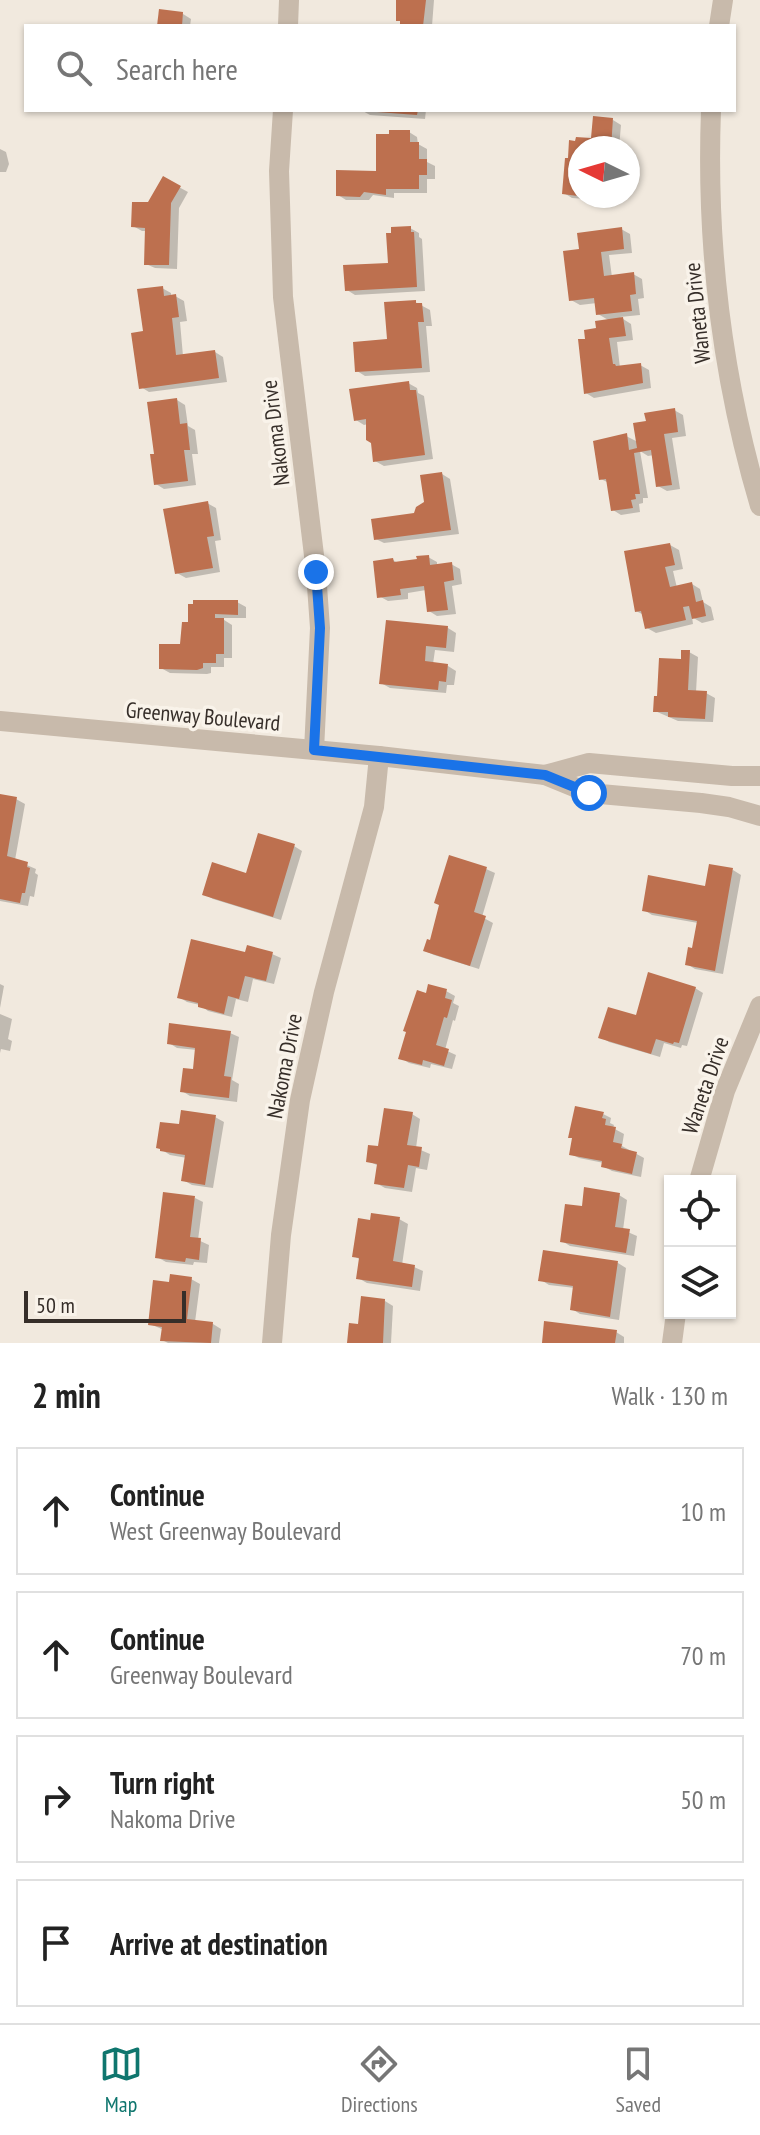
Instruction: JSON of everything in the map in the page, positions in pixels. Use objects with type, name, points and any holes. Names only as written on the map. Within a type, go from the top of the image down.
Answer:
[{"type":"street","points":[[288,24],[289,0]]},
{"type":"street","points":[[719,24],[723,0]]},
{"type":"street","name":"Nakoma Drive","points":[[283,112],[279,171],[283,297],[320,628],[314,750]]},
{"type":"street","name":"Waneta Drive","points":[[711,112],[709,169],[719,306],[728,376],[760,506]]},
{"type":"street","name":"Greenway Boulevard","points":[[0,721],[379,756],[545,775]]},
{"type":"street","name":"Nakoma Drive","points":[[272,1343],[281,1235],[300,1100],[324,992],[374,807],[379,756]]},
{"type":"street","points":[[545,775],[589,763],[760,776]]},
{"type":"street","points":[[545,775],[589,793],[701,803],[760,816]]},
{"type":"street","name":"Waneta Drive","points":[[701,1175],[725,1091],[760,1006]]},
{"type":"street","points":[[672,1343],[675,1319]]},
{"type":"building","points":[[396,0],[426,0],[423,24],[400,24],[396,21]]},
{"type":"building","points":[[159,9],[183,12],[182,24],[157,24]]},
{"type":"building","points":[[377,112],[418,112],[417,115]]},
{"type":"building","points":[[593,116],[613,118],[612,136],[591,136]]},
{"type":"building","points":[[389,130],[410,130],[410,142],[419,142],[419,159],[427,159],[427,175],[419,175],[419,189],[386,189],[386,195],[364,192],[360,197],[336,196],[336,170],[376,171],[376,134],[389,134]]},
{"type":"building","points":[[565,158],[568,158],[568,195],[562,194]]},
{"type":"building","points":[[163,176],[181,186],[171,203],[169,265],[144,265],[145,228],[131,227],[132,202],[148,202]]},
{"type":"building","points":[[411,226],[417,287],[345,291],[343,265],[388,263],[386,233],[391,233],[391,227]]},
{"type":"building","points":[[622,227],[624,249],[601,252],[604,276],[634,272],[636,294],[630,295],[632,311],[596,315],[594,298],[569,301],[563,251],[579,249],[577,233]]},
{"type":"building","points":[[163,286],[164,296],[176,294],[179,317],[172,318],[176,355],[215,350],[219,378],[139,389],[131,333],[143,331],[137,289]]},
{"type":"building","points":[[416,300],[416,303],[422,303],[424,322],[418,322],[422,368],[355,372],[353,342],[387,339],[384,302]]},
{"type":"building","points":[[623,317],[626,336],[609,338],[613,364],[641,363],[643,383],[584,394],[578,339],[585,339],[584,330],[596,328],[595,321]]},
{"type":"building","points":[[409,381],[410,390],[416,390],[425,455],[373,462],[371,443],[366,440],[366,419],[354,421],[349,389]]},
{"type":"building","points":[[177,398],[180,424],[187,423],[190,450],[184,450],[188,481],[154,485],[150,454],[154,454],[147,402]]},
{"type":"building","points":[[675,408],[678,432],[664,434],[672,485],[656,487],[651,450],[634,453],[640,494],[635,494],[636,499],[631,500],[633,508],[611,511],[606,479],[599,480],[593,441],[627,433],[629,450],[637,448],[633,423],[646,421],[644,413]]},
{"type":"building","points":[[442,472],[451,530],[374,540],[371,519],[414,513],[416,507],[424,502],[420,475]]},
{"type":"building","points":[[208,501],[214,536],[207,537],[213,568],[175,574],[163,509]]},
{"type":"building","points":[[670,543],[675,565],[665,567],[670,587],[692,582],[696,602],[703,600],[706,616],[692,619],[689,606],[683,607],[686,620],[645,629],[641,611],[635,612],[624,551]]},
{"type":"building","points":[[429,555],[430,565],[452,562],[454,580],[444,582],[448,610],[427,612],[424,586],[400,589],[401,595],[377,598],[373,561],[393,558],[394,562]]},
{"type":"building","points":[[193,600],[238,600],[238,615],[215,614],[215,618],[224,618],[224,654],[216,654],[216,663],[203,663],[203,668],[197,670],[159,669],[159,644],[180,644],[182,622],[188,622],[188,604],[193,604]]},
{"type":"building","points":[[386,620],[448,626],[446,648],[426,646],[425,661],[448,664],[446,682],[439,681],[438,690],[379,684]]},
{"type":"building","points":[[681,650],[690,650],[688,690],[707,691],[705,719],[668,717],[668,712],[653,712],[659,658],[681,659]]},
{"type":"building","points":[[0,794],[17,797],[7,856],[28,862],[27,867],[30,868],[20,903],[0,899]]},
{"type":"building","points":[[258,833],[295,844],[273,917],[202,895],[212,862],[246,873]]},
{"type":"building","points":[[449,855],[487,867],[474,912],[486,916],[470,966],[423,951],[427,939],[430,940],[439,905],[434,903]]},
{"type":"building","points":[[709,864],[733,868],[715,971],[685,965],[697,921],[642,911],[648,875],[705,886]]},
{"type":"building","points":[[191,939],[245,952],[247,945],[273,952],[266,981],[245,976],[239,999],[228,996],[224,1014],[177,998]]},
{"type":"building","points":[[648,972],[696,987],[679,1043],[656,1039],[651,1054],[598,1038],[608,1007],[636,1015]]},
{"type":"building","points":[[428,984],[447,989],[445,998],[452,1000],[436,1045],[449,1049],[444,1066],[423,1060],[422,1065],[398,1059],[406,1032],[403,1031],[417,990],[426,993]]},
{"type":"building","points":[[169,1023],[231,1031],[224,1076],[231,1077],[229,1098],[180,1092],[183,1068],[193,1069],[195,1048],[167,1044]]},
{"type":"building","points":[[575,1106],[604,1112],[602,1118],[606,1119],[605,1125],[616,1127],[613,1142],[622,1144],[621,1148],[637,1152],[632,1174],[601,1167],[602,1161],[569,1155],[572,1138],[568,1138]]},
{"type":"building","points":[[384,1108],[413,1112],[407,1145],[422,1147],[419,1167],[408,1165],[404,1188],[374,1184],[377,1164],[366,1162],[368,1145],[378,1146]]},
{"type":"building","points":[[181,1110],[216,1115],[205,1185],[181,1181],[185,1155],[156,1148],[160,1122],[179,1124]]},
{"type":"building","points":[[584,1187],[620,1193],[615,1227],[630,1229],[626,1253],[560,1242],[565,1204],[582,1206]]},
{"type":"building","points":[[163,1192],[195,1196],[190,1237],[201,1238],[199,1260],[186,1258],[185,1262],[155,1258]]},
{"type":"building","points":[[371,1213],[400,1217],[393,1261],[415,1265],[412,1287],[356,1279],[359,1258],[352,1257],[358,1218],[370,1220]]},
{"type":"building","points":[[543,1250],[618,1261],[610,1317],[570,1310],[573,1286],[538,1281]]},
{"type":"building","points":[[170,1274],[192,1277],[187,1319],[213,1322],[211,1343],[160,1341],[162,1327],[148,1325],[153,1280],[169,1282]]},
{"type":"building","points":[[361,1296],[385,1299],[383,1343],[347,1343],[349,1323],[358,1324]]},
{"type":"building","points":[[544,1321],[617,1330],[615,1343],[542,1343]]},
{"type":"route","points":[[316,572],[320,628],[314,750],[545,775],[589,793]]}]
